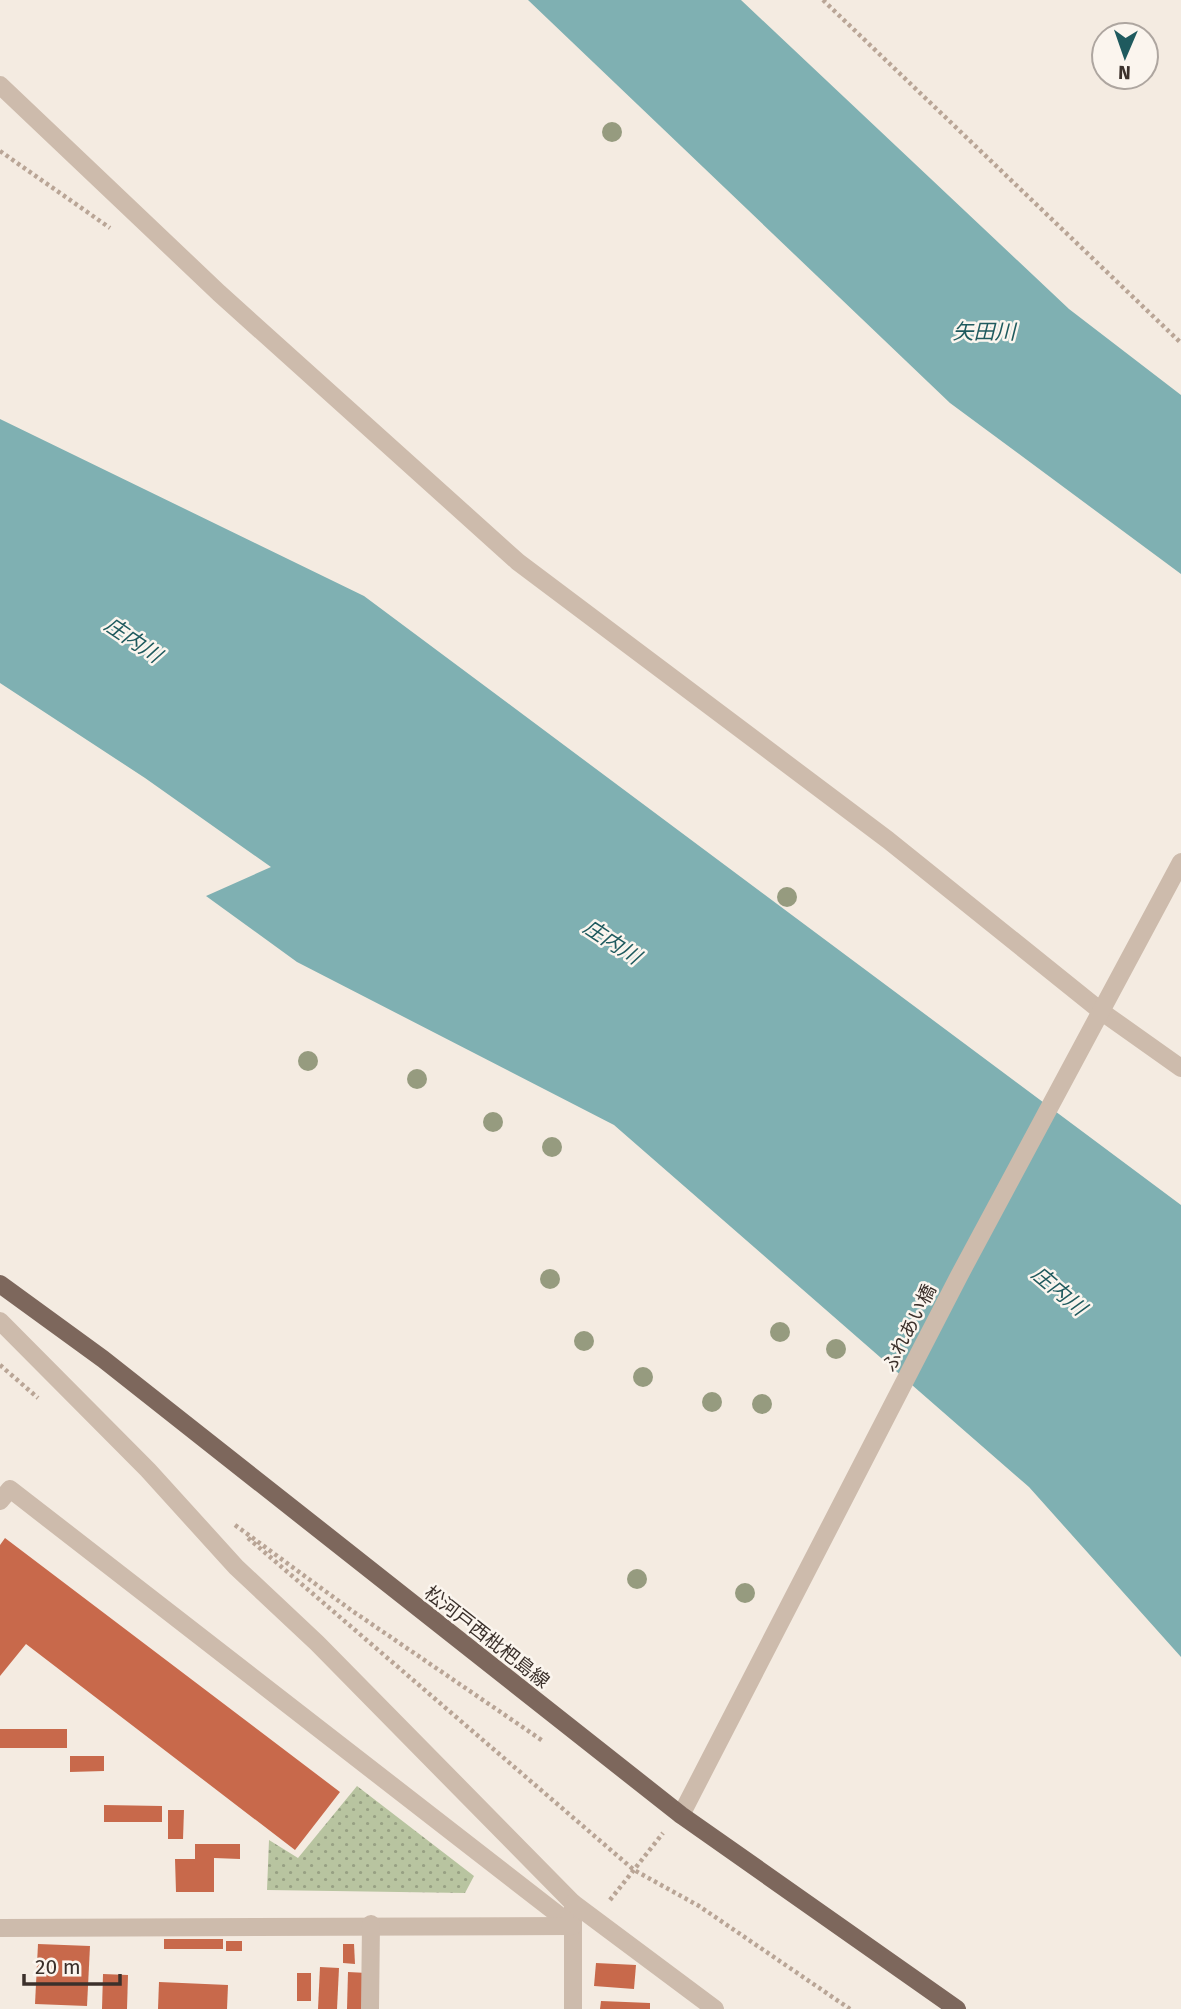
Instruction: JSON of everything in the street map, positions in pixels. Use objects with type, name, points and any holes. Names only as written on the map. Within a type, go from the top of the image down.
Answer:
[{"type":"main road","name":"松河戸西枇杷島線","points":[[0,1284],[103,1359],[681,1815],[957,2009]]},
{"type":"street","points":[[0,85],[219,293],[518,562],[888,840],[1102,1012],[1181,1068]]},
{"type":"street","name":"ふれあい橋","points":[[681,1815],[960,1276],[1181,862]]},
{"type":"street","points":[[0,1321],[148,1470],[236,1567],[317,1643],[573,1903],[715,2009]]},
{"type":"street","points":[[0,1501],[10,1489],[573,1926]]},
{"type":"street","points":[[573,1903],[573,2009]]},
{"type":"street","points":[[0,1928],[370,1924],[573,1926]]},
{"type":"street","points":[[370,1924],[370,2009]]},
{"type":"path","points":[[822,0],[1181,342]]},
{"type":"path","points":[[554,1749],[351,1609],[224,1517],[634,1870],[699,1906],[850,2009]]},
{"type":"path","points":[[594,1920],[667,1827],[681,1815]]},
{"type":"green space","points":[[357,1786],[474,1876],[465,1893],[267,1890],[269,1840],[298,1858]]},
{"type":"water","name":"矢田川","points":[[528,0],[741,0],[1069,309],[1181,395],[1181,574],[950,403]]},
{"type":"water","name":"庄内川","points":[[0,419],[364,596],[1181,1205],[1181,1657],[1029,1487],[614,1125],[297,962],[206,896],[271,867],[145,778],[0,683]]},
{"type":"building","points":[[5,1538],[340,1792],[295,1850],[26,1644],[0,1676],[0,1545]]},
{"type":"building","points":[[0,1729],[67,1729],[67,1748],[0,1748]]},
{"type":"building","points":[[70,1756],[104,1756],[104,1771],[70,1772]]},
{"type":"building","points":[[104,1805],[162,1806],[162,1822],[104,1822]]},
{"type":"building","points":[[168,1810],[184,1810],[183,1839],[168,1839]]},
{"type":"building","points":[[195,1844],[240,1844],[240,1859],[214,1858],[214,1892],[176,1892],[175,1859],[195,1859]]},
{"type":"building","points":[[164,1939],[223,1939],[223,1949],[164,1949]]},
{"type":"building","points":[[226,1941],[242,1941],[242,1951],[226,1951]]},
{"type":"building","points":[[38,1944],[90,1946],[87,2006],[35,2004]]},
{"type":"building","points":[[343,1944],[354,1944],[355,1964],[343,1963]]},
{"type":"building","points":[[596,1963],[636,1965],[634,1989],[594,1986]]},
{"type":"building","points":[[320,1967],[339,1968],[337,2009],[318,2009]]},
{"type":"building","points":[[348,1972],[367,1973],[365,2009],[347,2009]]},
{"type":"building","points":[[297,1973],[311,1973],[311,2001],[297,2001]]},
{"type":"building","points":[[103,1974],[128,1975],[127,2009],[102,2009]]},
{"type":"building","points":[[159,1982],[228,1985],[227,2009],[158,2009]]},
{"type":"building","points":[[601,2001],[650,2003],[650,2009],[600,2009]]}]
